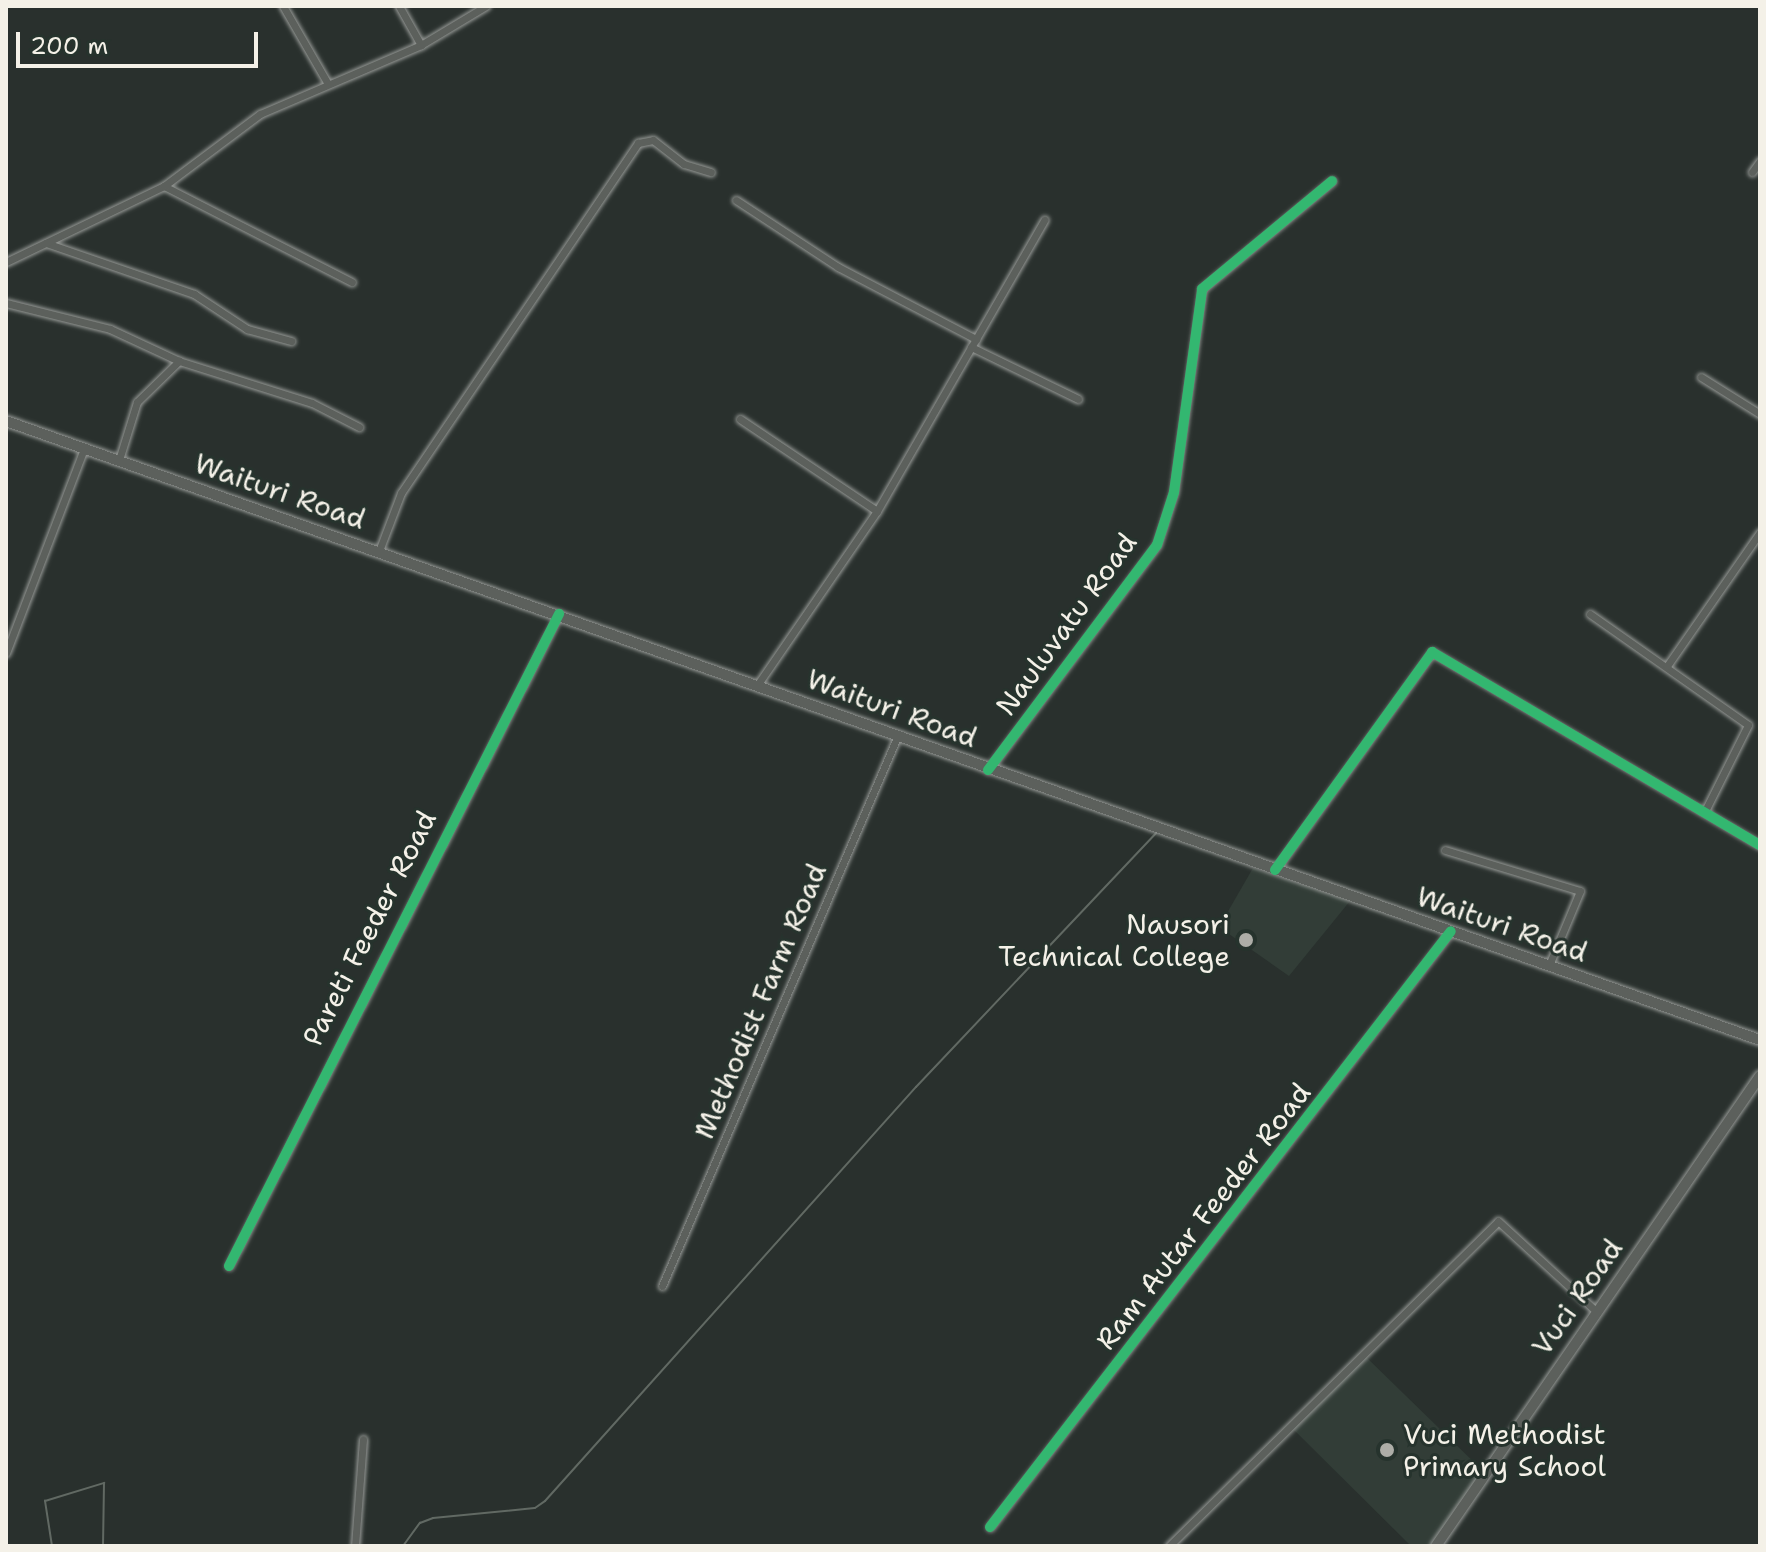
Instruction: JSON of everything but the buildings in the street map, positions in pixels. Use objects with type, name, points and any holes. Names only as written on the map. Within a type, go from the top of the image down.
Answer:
[{"type":"main road","name":"Waituri Road","points":[[6,421],[899,733],[988,770],[1760,1040]]},
{"type":"main road","name":"Vuci Road","points":[[1436,1546],[1760,1076]]},
{"type":"street","points":[[283,6],[328,84]]},
{"type":"street","points":[[399,6],[421,45]]},
{"type":"street","points":[[6,262],[164,186],[260,114],[421,45],[486,6]]},
{"type":"street","points":[[379,551],[401,493],[638,143],[653,140],[684,164],[711,172]]},
{"type":"street","points":[[1752,172],[1760,161]]},
{"type":"street","name":"Nauluvatu Road","points":[[988,770],[1157,545],[1174,492],[1202,289],[1332,181]]},
{"type":"street","points":[[164,186],[352,282]]},
{"type":"street","points":[[736,200],[838,267],[976,339]]},
{"type":"street","points":[[758,684],[877,511],[1044,220]]},
{"type":"street","points":[[46,243],[194,294],[247,329],[291,341]]},
{"type":"street","points":[[6,303],[110,329],[179,361],[312,403],[359,427]]},
{"type":"street","points":[[971,347],[1078,399]]},
{"type":"street","points":[[119,460],[137,402],[179,361]]},
{"type":"street","points":[[1701,377],[1760,414]]},
{"type":"street","points":[[740,419],[877,511]]},
{"type":"street","points":[[6,653],[84,449]]},
{"type":"street","points":[[1667,666],[1760,532]]},
{"type":"street","name":"Pareti Feeder Road","points":[[229,1266],[559,614]]},
{"type":"street","points":[[1590,614],[1667,666],[1749,729],[1705,811]]},
{"type":"street","points":[[1275,870],[1424,656],[1443,656],[1760,845]]},
{"type":"street","name":"Methodist Farm Road","points":[[662,1286],[899,733]]},
{"type":"street","points":[[1445,850],[1580,891],[1549,965]]},
{"type":"street","name":"Ram Autar Feeder Road","points":[[990,1527],[1451,931]]},
{"type":"street","points":[[1169,1546],[1498,1221],[1597,1312]]},
{"type":"street","points":[[355,1546],[363,1439]]},
{"type":"shaded area","points":[[1253,868],[1350,901],[1289,976],[1219,927]]},
{"type":"shaded area","name":"Vuci Methodist Primary School","points":[[1365,1356],[1483,1471],[1432,1546],[1411,1546],[1293,1429]]},
{"type":"waterway","points":[[403,1546],[420,1523],[433,1518],[535,1508],[545,1501],[916,1087],[1158,831]]},
{"type":"waterway","points":[[52,1546],[45,1501],[104,1483],[103,1546]]},
{"type":"cycle path","points":[[988,770],[1157,545],[1174,492],[1202,289],[1332,181]]},
{"type":"cycle path","points":[[229,1266],[559,614]]},
{"type":"cycle path","points":[[1275,870],[1432,652],[1760,845]]},
{"type":"cycle path","points":[[990,1527],[1451,931]]},
{"type":"place","name":"Nausori Technical College","points":[[1246,940]]},
{"type":"place","name":"Vuci Methodist Primary School","points":[[1387,1450]]}]
